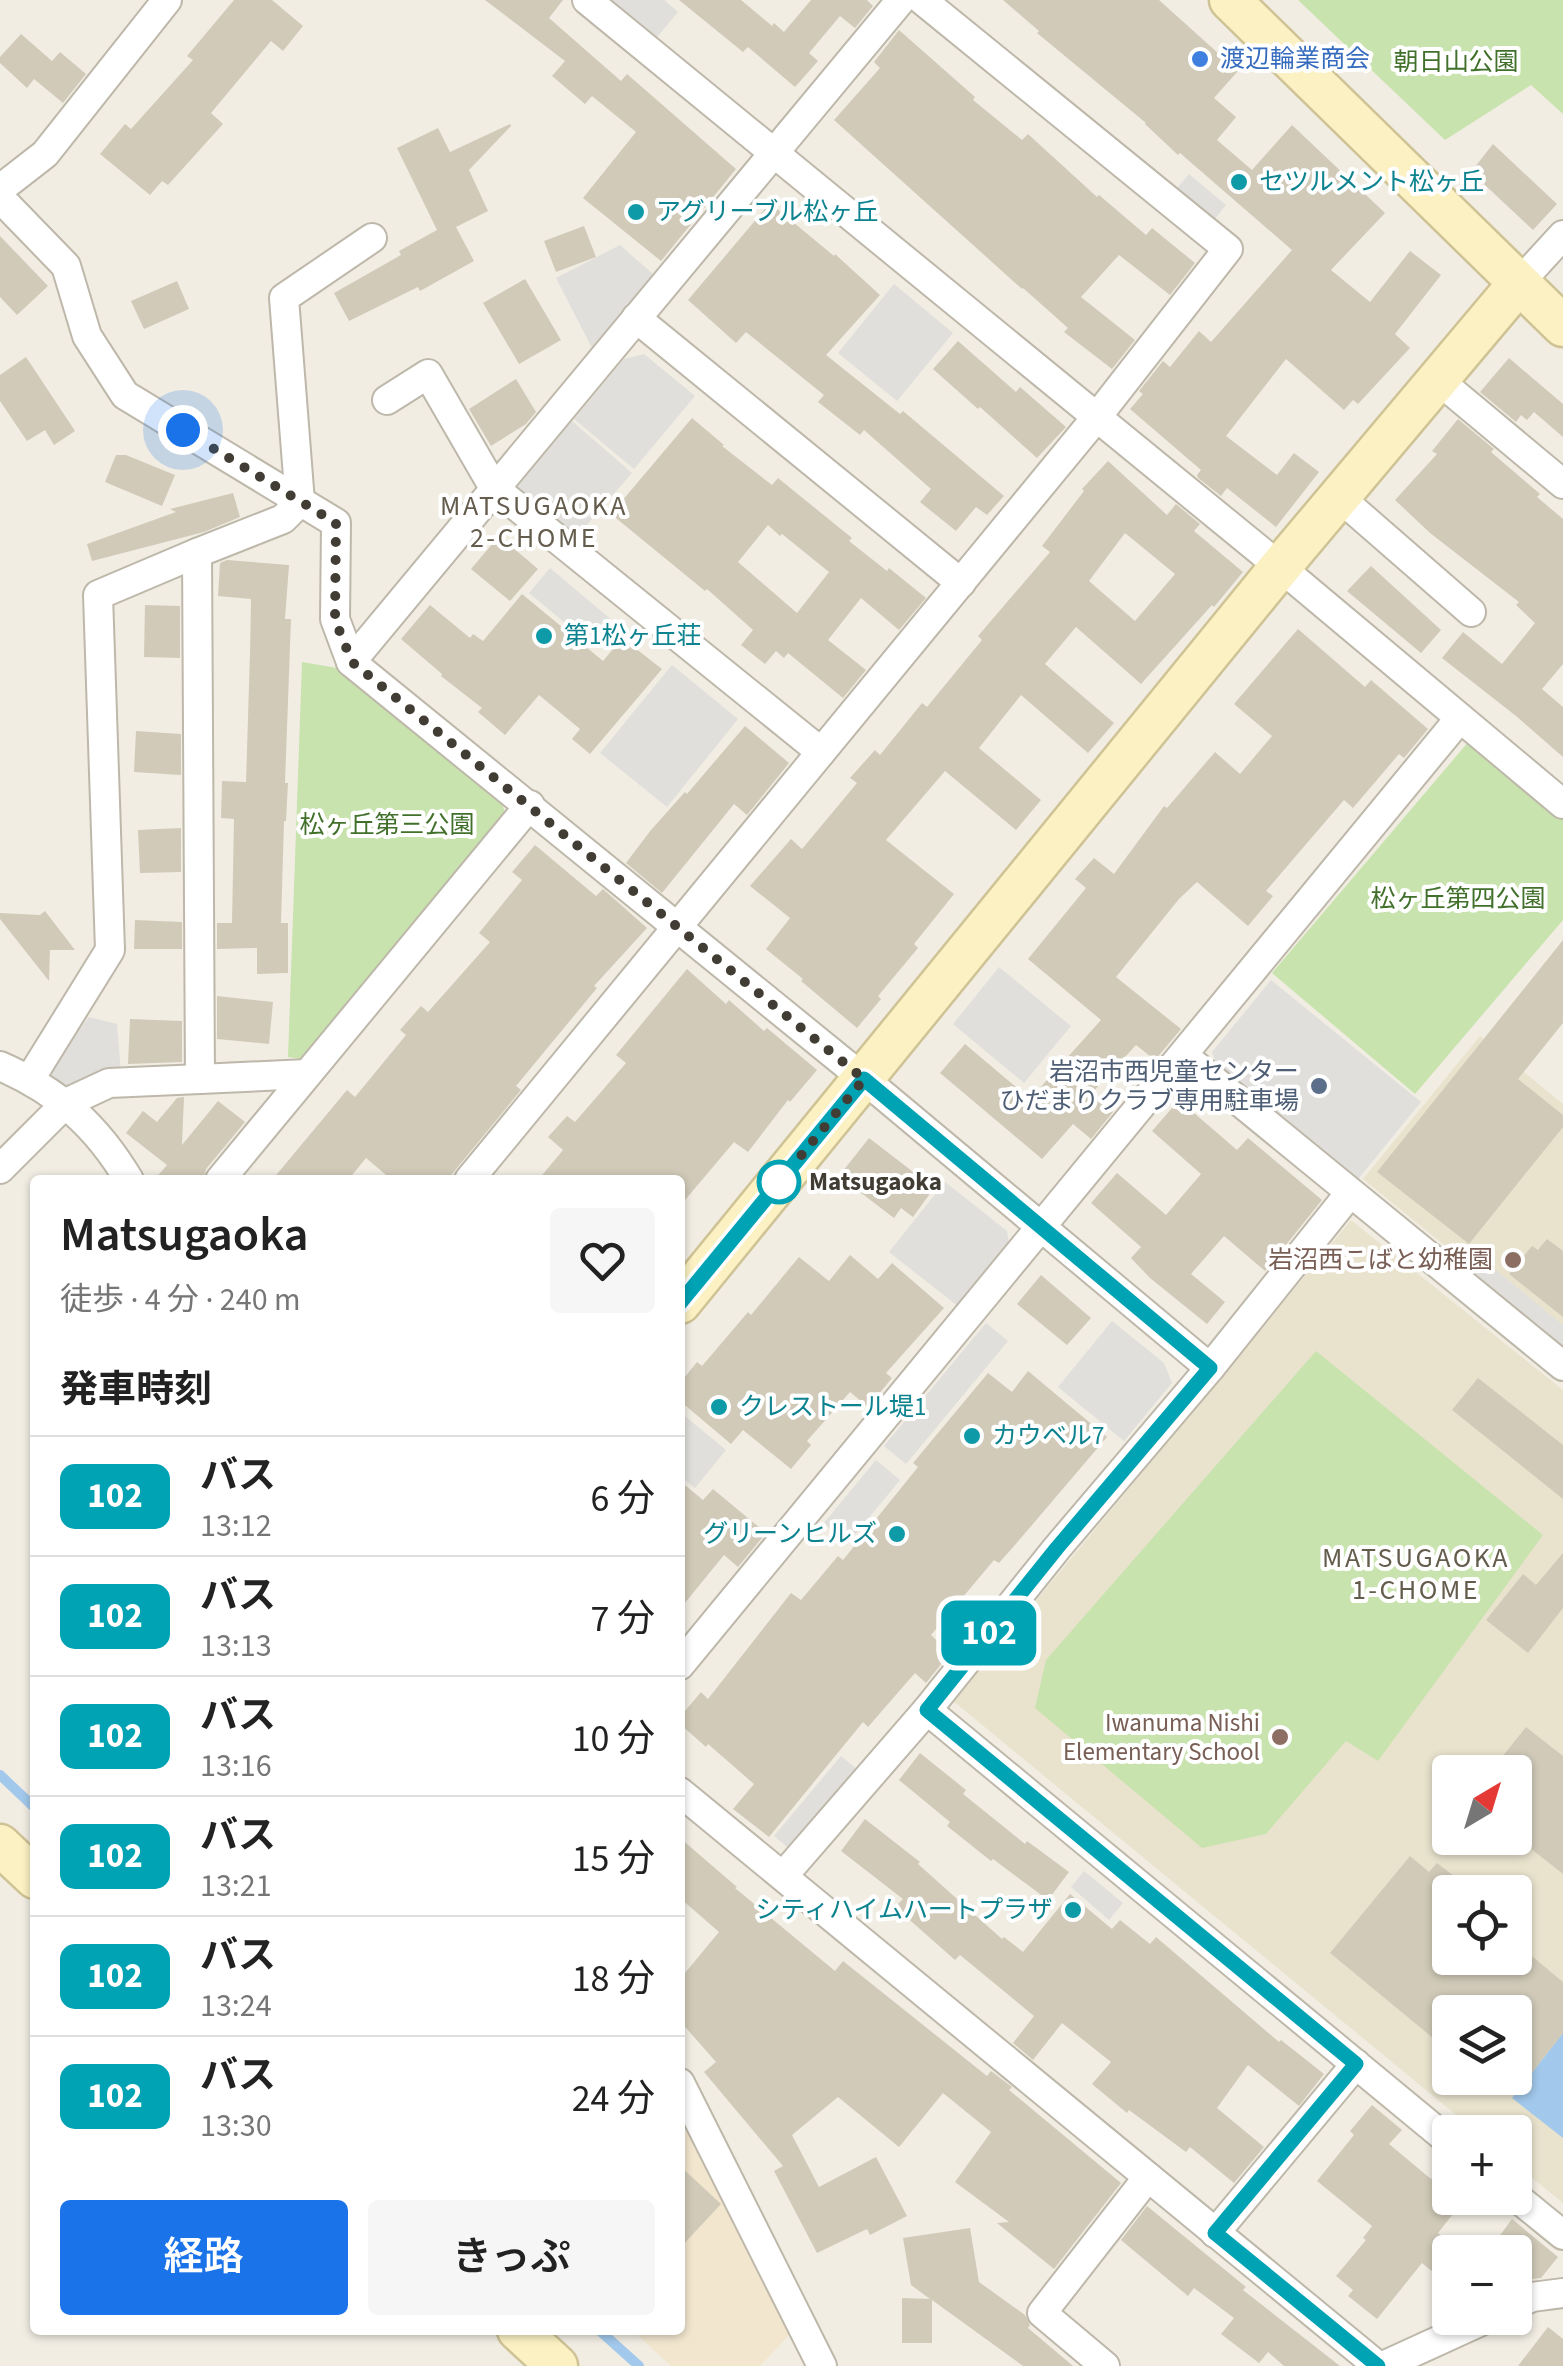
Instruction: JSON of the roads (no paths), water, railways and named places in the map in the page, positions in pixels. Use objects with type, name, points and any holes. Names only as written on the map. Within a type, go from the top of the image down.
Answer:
[{"type":"street","points":[[0,189],[45,154],[167,0]]},
{"type":"street","points":[[587,0],[1563,804]]},
{"type":"street","points":[[352,662],[901,0]]},
{"type":"street","points":[[473,1175],[1096,418],[1228,249],[922,0]]},
{"type":"street","points":[[1230,0],[1563,326]]},
{"type":"street","points":[[0,198],[66,266],[87,336],[125,394],[336,523],[335,620],[352,662],[864,1079],[1210,1368]]},
{"type":"street","points":[[685,1297],[1280,567],[1518,283],[1563,235]]},
{"type":"street","points":[[30,1079],[110,950],[98,595],[283,519],[300,502],[284,298],[372,238]]},
{"type":"street","points":[[636,318],[961,583]]},
{"type":"street","points":[[387,400],[428,374],[494,488],[821,752]]},
{"type":"street","points":[[1438,379],[1563,484]]},
{"type":"street","points":[[1339,497],[1471,612]]},
{"type":"street","points":[[197,553],[200,1078]]},
{"type":"street","points":[[685,1659],[1460,718]]},
{"type":"street","points":[[224,1175],[530,805]]},
{"type":"street","points":[[1184,1056],[1563,1366]]},
{"type":"street","points":[[0,1066],[30,1079],[66,1103],[109,1148],[126,1175]]},
{"type":"street","points":[[0,1169],[66,1103],[108,1083],[308,1074]]},
{"type":"street","points":[[782,1876],[927,1710],[1350,1193]]},
{"type":"street","points":[[927,1710],[1432,2127]]},
{"type":"street","points":[[685,1796],[1381,2366],[1450,2335]]},
{"type":"street","points":[[0,1846],[30,1873]]},
{"type":"street","points":[[1215,2233],[1356,2064]]},
{"type":"street","points":[[685,2093],[822,2366]]},
{"type":"street","points":[[1106,2366],[1042,2313],[1148,2177]]},
{"type":"street","points":[[1532,2210],[1563,2235]]},
{"type":"street","points":[[1532,2297],[1563,2293]]},
{"type":"street","points":[[523,2335],[557,2366]]},
{"type":"water","points":[[1563,2033],[1563,2138],[1512,2098],[1532,2095],[1532,2073]]},
{"type":"waterway","points":[[0,1775],[30,1803]]},
{"type":"waterway","points":[[605,2335],[639,2366]]},
{"type":"place","name":"渡辺輪業商会","points":[[1200,59]]},
{"type":"place","name":"セツルメント松ヶ丘","points":[[1239,182]]},
{"type":"place","name":"アグリーブル松ヶ丘","points":[[636,212]]},
{"type":"place","name":"第1松ヶ丘荘","points":[[544,636]]},
{"type":"place","name":"岩沼市西児童センター ひだまりクラブ専用駐車場","points":[[1319,1086]]},
{"type":"place","name":"Matsugaoka","points":[[779,1182]]},
{"type":"place","name":"岩沼西こばと幼稚園","points":[[1513,1260]]},
{"type":"place","name":"クレストール堤1","points":[[719,1407]]},
{"type":"place","name":"カウベル7","points":[[972,1436]]},
{"type":"place","name":"グリーンヒルズ","points":[[897,1534]]},
{"type":"place","name":"Iwanuma Nishi Elementary School","points":[[1280,1737]]},
{"type":"place","name":"シティハイムハートプラザ","points":[[1073,1910]]},
{"type":"district","name":"MATSUGAOKA 2-CHOME","points":[[534,522]]},
{"type":"district","name":"MATSUGAOKA 1-CHOME","points":[[1416,1574]]},
{"type":"park label","name":"朝日山公園","points":[[1456,62]]},
{"type":"park label","name":"松ヶ丘第三公園","points":[[387,825]]},
{"type":"park label","name":"松ヶ丘第四公園","points":[[1458,899]]}]
